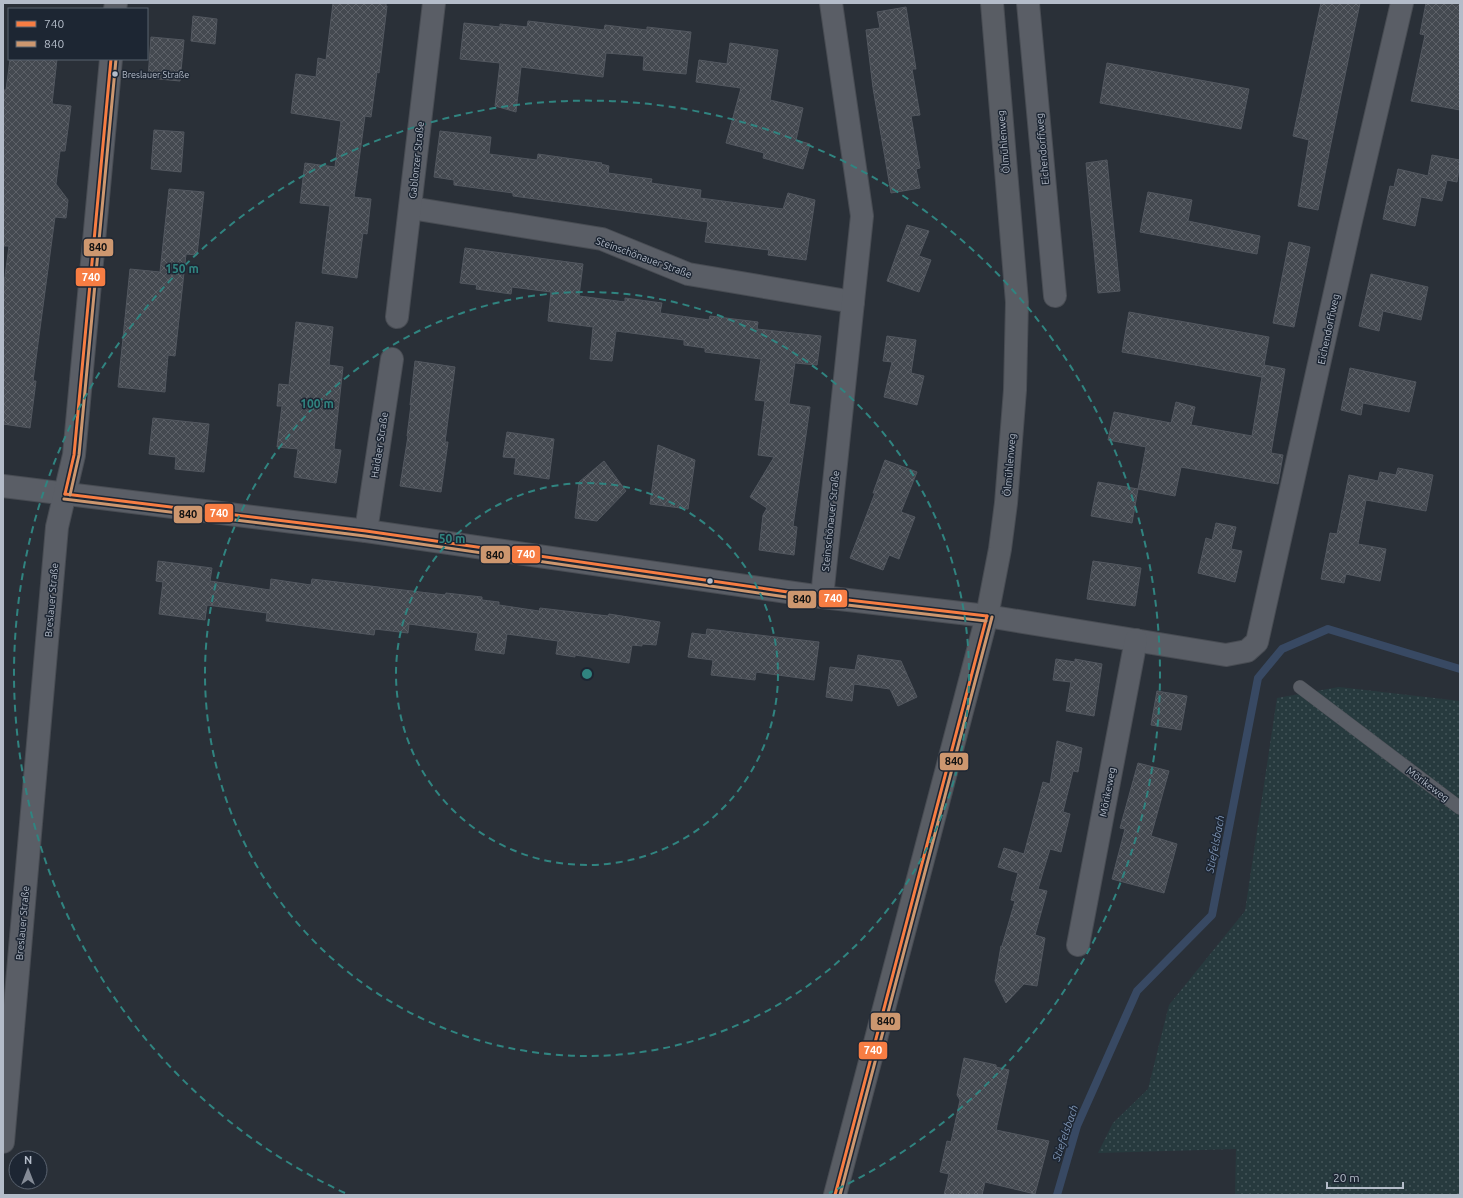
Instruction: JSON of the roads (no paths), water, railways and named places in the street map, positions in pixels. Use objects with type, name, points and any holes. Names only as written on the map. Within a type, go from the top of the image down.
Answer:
[{"type":"main road","name":"Ölmühlenweg","points":[[835,1195],[987,616],[1000,549],[1006,503],[1015,390],[1017,302],[992,3]]},
{"type":"street","name":"Gablonzer Straße","points":[[397,317],[434,3]]},
{"type":"street","name":"Steinschönauer Straße","points":[[822,597],[862,216],[831,3]]},
{"type":"street","name":"Eichendorffweg","points":[[1028,3],[1056,296]]},
{"type":"street","name":"Eichendorffweg","points":[[1136,640],[1226,655],[1247,651],[1257,642],[1402,3]]},
{"type":"street","name":"Breslauer Straße","points":[[3,1142],[57,527],[74,455],[111,60]]},
{"type":"street","name":"Steinschönauer Straße","points":[[411,208],[602,239],[688,274],[854,302]]},
{"type":"street","name":"Haidaer Straße","points":[[366,532],[392,359]]},
{"type":"street","points":[[3,486],[366,532],[822,597],[987,616],[1136,640]]},
{"type":"street","name":"Mörikeweg","points":[[1078,944],[1136,640]]},
{"type":"lane","name":"Mörikeweg","points":[[1300,687],[1460,808]]},
{"type":"waterway","name":"Stiefelsbach","points":[[1057,1195],[1077,1126],[1137,991],[1212,915],[1258,678],[1282,649],[1328,629],[1460,669]]},
{"type":"place","name":"Breslauer Straße","points":[[115,74]]}]
